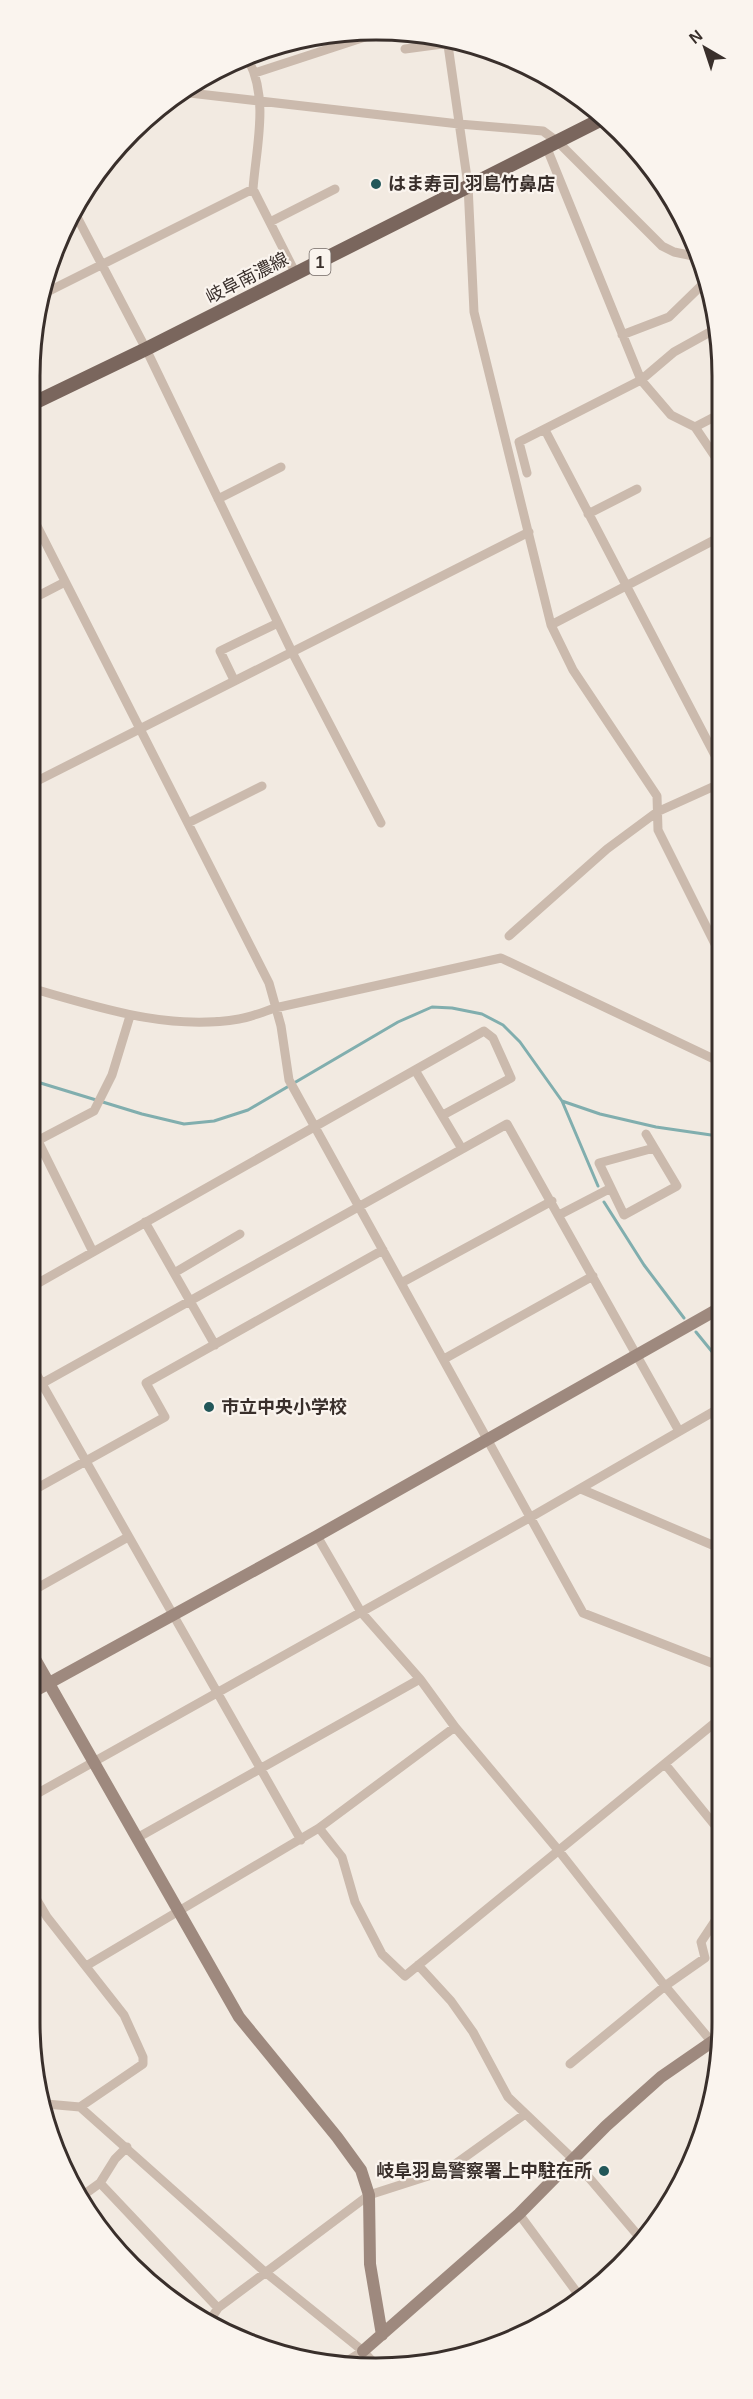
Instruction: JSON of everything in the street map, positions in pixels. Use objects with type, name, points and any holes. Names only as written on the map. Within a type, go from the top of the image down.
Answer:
[{"type":"main road","name":"岐阜南濃線","points":[[40,400],[596,122]]},
{"type":"street","points":[[255,73],[351,41]]},
{"type":"street","points":[[405,49],[427,44]]},
{"type":"street","points":[[449,49],[468,185],[474,312],[551,625],[573,670],[657,796],[658,830],[712,938]]},
{"type":"street","points":[[251,65],[261,101],[253,189],[296,274]]},
{"type":"street","points":[[196,94],[459,124],[543,131],[552,144],[662,246],[674,252],[690,255]]},
{"type":"street","points":[[552,144],[622,335],[641,380],[671,415],[695,427],[712,452]]},
{"type":"street","points":[[52,290],[253,189]]},
{"type":"street","points":[[270,222],[335,189]]},
{"type":"street","points":[[79,221],[146,349],[292,652],[381,823]]},
{"type":"street","points":[[622,335],[669,317],[700,287]]},
{"type":"street","points":[[527,473],[519,441],[641,380],[674,352],[710,332]]},
{"type":"street","points":[[695,427],[712,418]]},
{"type":"street","points":[[544,430],[712,750]]},
{"type":"street","points":[[218,499],[280,467]]},
{"type":"street","points":[[588,514],[637,489]]},
{"type":"street","points":[[40,532],[269,983],[281,1026],[289,1080],[583,1613],[712,1663]]},
{"type":"street","points":[[40,779],[529,532]]},
{"type":"street","points":[[551,625],[712,541]]},
{"type":"street","points":[[40,595],[65,582]]},
{"type":"street","points":[[234,680],[220,651],[278,623]]},
{"type":"street","points":[[188,823],[262,786]]},
{"type":"street","points":[[508,936],[607,849],[657,812],[712,787]]},
{"type":"street","points":[[40,990],[130,1016],[198,1023],[240,1019],[275,1008],[501,958],[712,1058]]},
{"type":"street","points":[[40,1140],[94,1112],[112,1075],[130,1016]]},
{"type":"street","points":[[40,1282],[484,1031],[493,1038],[511,1078],[443,1115]]},
{"type":"street","points":[[416,1070],[462,1149]]},
{"type":"street","points":[[40,1384],[507,1124],[679,1431]]},
{"type":"street","points":[[646,1134],[677,1186],[624,1215],[599,1163],[654,1148]]},
{"type":"street","points":[[40,1150],[93,1252]]},
{"type":"street","points":[[560,1215],[611,1188]]},
{"type":"street","points":[[401,1283],[552,1201]]},
{"type":"street","points":[[145,1222],[215,1345]]},
{"type":"street","points":[[174,1273],[240,1234]]},
{"type":"street","points":[[40,1486],[165,1417],[146,1383],[383,1250]]},
{"type":"street","points":[[444,1359],[593,1276]]},
{"type":"street","points":[[40,1688],[317,1536],[712,1312]]},
{"type":"street","points":[[40,1391],[85,1461],[301,1840]]},
{"type":"street","points":[[40,1792],[531,1517],[712,1412]]},
{"type":"street","points":[[580,1489],[712,1545]]},
{"type":"street","points":[[317,1536],[361,1612],[420,1679],[455,1727],[559,1851],[665,1986],[712,2039]]},
{"type":"street","points":[[40,1586],[128,1537]]},
{"type":"street","points":[[40,1667],[240,2017],[361,2170],[369,2195],[370,2264],[382,2335]]},
{"type":"street","points":[[137,1838],[420,1679]]},
{"type":"street","points":[[319,1828],[342,1857],[355,1902],[382,1954],[405,1976],[712,1724]]},
{"type":"street","points":[[86,1966],[180,1913],[301,1840],[455,1727]]},
{"type":"street","points":[[665,1764],[712,1822]]},
{"type":"street","points":[[40,1906],[124,2015],[143,2057],[143,2064],[80,2107]]},
{"type":"street","points":[[570,2064],[665,1986],[705,1958],[701,1942],[712,1926]]},
{"type":"street","points":[[418,1965],[451,2001],[468,2024],[508,2097],[574,2160],[637,2234]]},
{"type":"street","points":[[352,2358],[382,2335],[519,2214],[606,2126],[661,2077],[712,2046]]},
{"type":"street","points":[[51,2104],[80,2107],[265,2272],[369,2358]]},
{"type":"street","points":[[213,2316],[218,2308],[369,2195],[447,2170],[525,2114]]},
{"type":"street","points":[[87,2192],[100,2183],[127,2147]]},
{"type":"street","points":[[100,2183],[218,2308]]},
{"type":"street","points":[[519,2214],[577,2292]]},
{"type":"waterway","points":[[40,1083],[142,1114],[184,1124],[214,1121],[248,1110],[398,1022],[432,1007],[452,1008],[482,1014],[503,1025],[520,1042],[562,1101],[598,1186]]},
{"type":"waterway","points":[[562,1101],[600,1114],[656,1127],[712,1135]]},
{"type":"waterway","points":[[604,1202],[644,1265],[684,1318]]},
{"type":"waterway","points":[[696,1332],[712,1352]]},
{"type":"place","name":"はま寿司 羽島竹鼻店","points":[[376,184]]},
{"type":"place","name":"市立中央小学校","points":[[209,1407]]},
{"type":"place","name":"岐阜羽島警察署上中駐在所","points":[[604,2171]]}]
